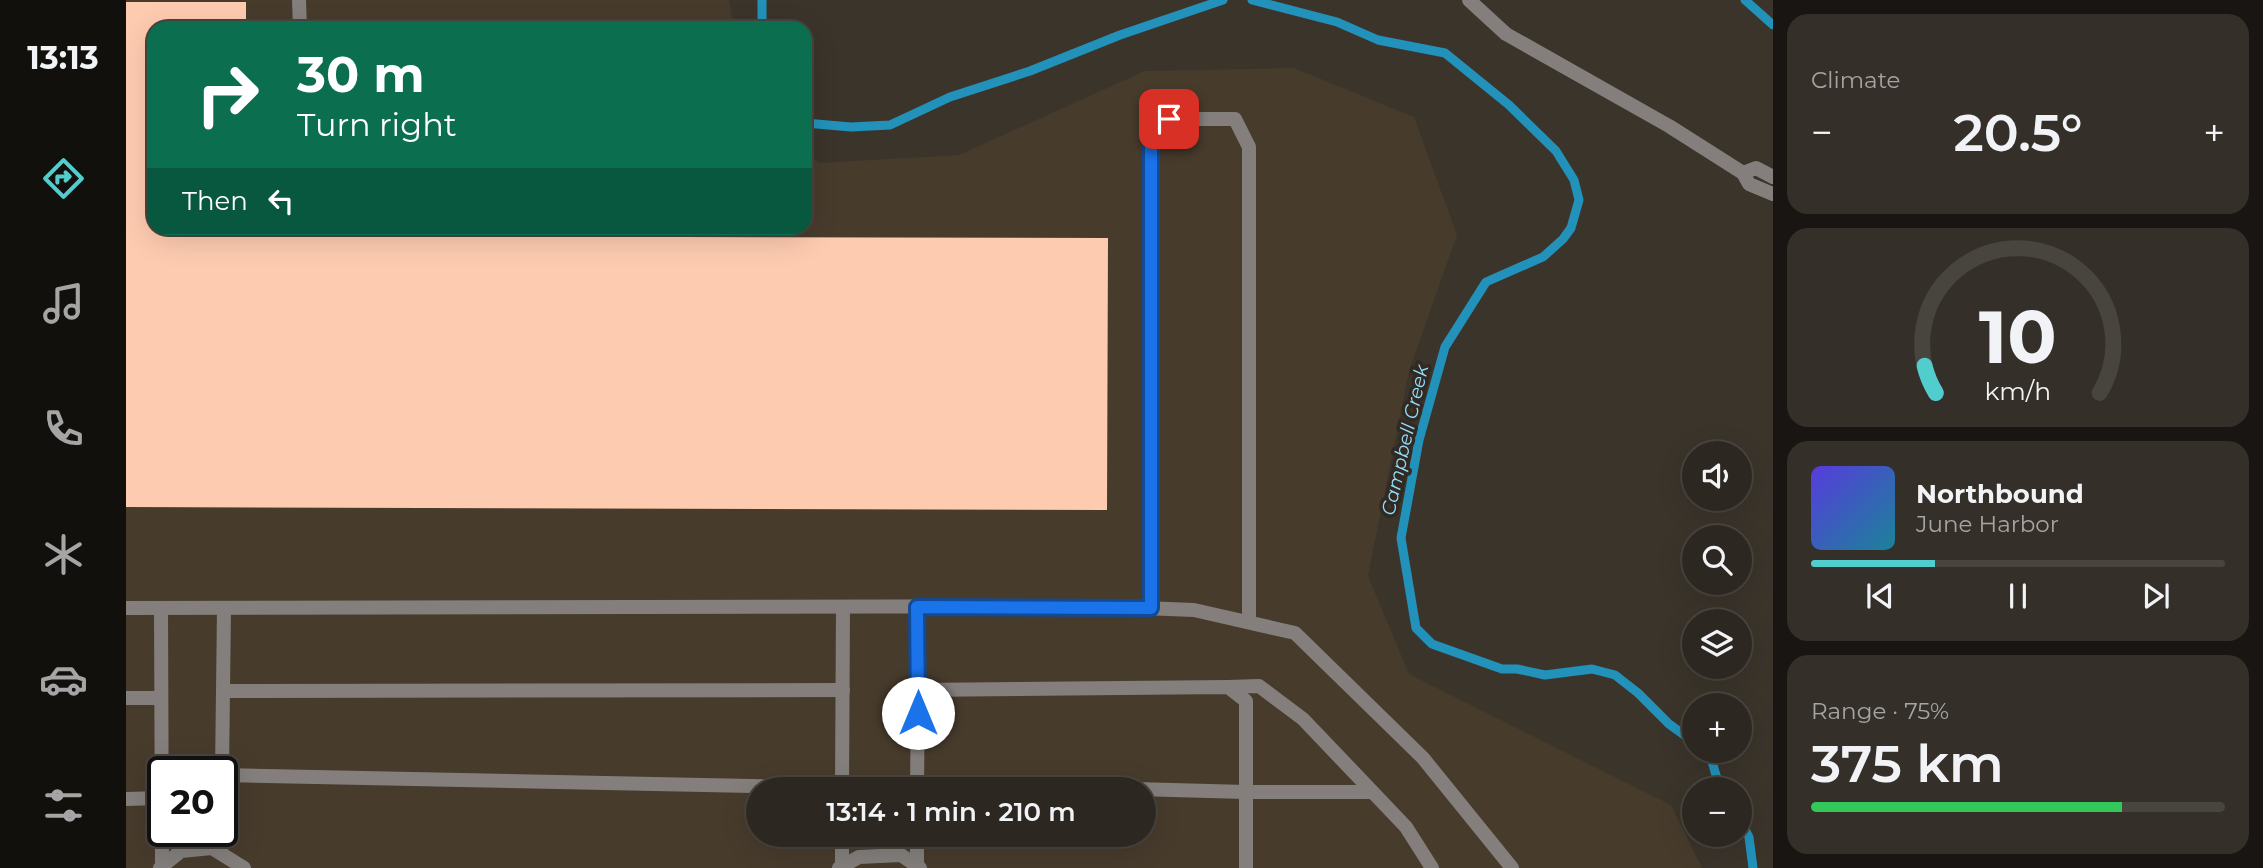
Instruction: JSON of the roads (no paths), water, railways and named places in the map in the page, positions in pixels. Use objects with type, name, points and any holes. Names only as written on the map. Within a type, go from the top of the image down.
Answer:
[{"type":"lane","points":[[299,0],[300,21]]},
{"type":"lane","points":[[1469,0],[1506,34],[1669,127],[1743,173],[1749,184],[1773,194]]},
{"type":"lane","points":[[1151,608],[1151,148],[1169,119],[1235,119],[1248,147],[1248,622]]},
{"type":"lane","points":[[1743,173],[1756,168],[1773,177]]},
{"type":"lane","points":[[842,777],[844,607]]},
{"type":"lane","points":[[917,607],[917,777]]},
{"type":"lane","points":[[126,608],[917,607],[1194,610],[1296,633],[1423,758],[1510,868]]},
{"type":"lane","points":[[161,608],[162,756]]},
{"type":"lane","points":[[222,756],[224,608]]},
{"type":"lane","points":[[918,690],[1259,686],[1303,719],[1406,827],[1432,868]]},
{"type":"lane","points":[[1228,687],[1246,701],[1246,868]]},
{"type":"lane","points":[[223,691],[843,690]]},
{"type":"lane","points":[[126,698],[161,698]]},
{"type":"lane","points":[[238,773],[746,787]]},
{"type":"lane","points":[[1156,790],[1372,792]]},
{"type":"lane","points":[[126,799],[147,799]]},
{"type":"lane","points":[[161,847],[161,867]]},
{"type":"lane","points":[[220,847],[220,853]]},
{"type":"lane","points":[[841,867],[842,847]]},
{"type":"lane","points":[[917,847],[918,867]]},
{"type":"lane","points":[[161,867],[181,851],[212,848],[244,868]]},
{"type":"lane","points":[[841,867],[859,857],[901,855],[918,867]]},
{"type":"waterway","name":"Campbell Creek","points":[[762,0],[762,21]]},
{"type":"waterway","name":"Campbell Creek","points":[[812,124],[851,127],[890,125],[950,97],[1030,71],[1120,35],[1223,0]]},
{"type":"waterway","name":"Campbell Creek","points":[[1252,0],[1337,22],[1378,40],[1445,53],[1509,105],[1556,151],[1574,180],[1579,200],[1571,228],[1563,239],[1543,257],[1486,282],[1445,347],[1419,440],[1401,538],[1416,628],[1432,644],[1502,669],[1545,675],[1592,669],[1615,675],[1682,733]]},
{"type":"waterway","points":[[1745,0],[1773,25]]},
{"type":"waterway","name":"Campbell Creek","points":[[1712,763],[1717,777]]},
{"type":"waterway","name":"Campbell Creek","points":[[1750,847],[1753,868]]}]
